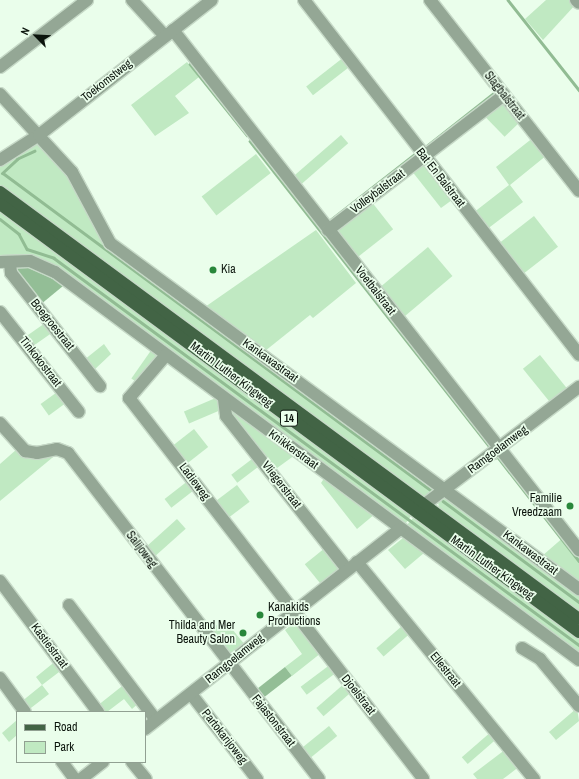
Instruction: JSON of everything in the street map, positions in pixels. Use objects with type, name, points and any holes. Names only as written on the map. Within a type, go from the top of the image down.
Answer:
[{"type":"main road","name":"Martin Luther Kingweg","points":[[0,192],[421,509],[579,632]]},
{"type":"main road","name":"Martin Luther Kingweg","points":[[0,204],[421,509],[579,619]]},
{"type":"street","points":[[0,67],[87,0]]},
{"type":"street","name":"Voetbalstraat","points":[[132,0],[169,33],[328,230],[579,550]]},
{"type":"street","name":"Toekomstweg","points":[[0,160],[39,135],[212,0]]},
{"type":"street","name":"Bat En Balstraat","points":[[304,0],[424,158],[579,355]]},
{"type":"street","name":"Slagbalstraat","points":[[430,0],[579,191]]},
{"type":"street","points":[[576,0],[579,3]]},
{"type":"street","name":"Kankawastraat","points":[[0,94],[72,172],[110,243],[579,589]]},
{"type":"street","name":"Volleybalstraat","points":[[328,230],[504,96]]},
{"type":"street","name":"Knikkerstraat","points":[[5,262],[30,261],[55,272],[224,399],[579,660]]},
{"type":"street","name":"Boegroestraat","points":[[5,262],[11,273],[100,386]]},
{"type":"street","name":"Tinkokostraat","points":[[0,312],[79,412]]},
{"type":"street","name":"Ladieweg","points":[[166,355],[129,398],[294,612]]},
{"type":"street","name":"Ramgoelamweg","points":[[421,509],[579,387]]},
{"type":"street","name":"Vliegerstraat","points":[[224,399],[226,416],[352,565]]},
{"type":"street","name":"Salijoweg","points":[[0,422],[25,451],[60,450],[68,453],[228,664]]},
{"type":"street","name":"Ramgoelamweg","points":[[146,728],[352,565],[400,529]]},
{"type":"street","name":"Ellestraat","points":[[352,565],[534,779]]},
{"type":"street","name":"Kastiestraat","points":[[0,581],[97,711]]},
{"type":"street","points":[[70,605],[156,720]]},
{"type":"street","name":"Djoelstraat","points":[[294,612],[423,779]]},
{"type":"street","points":[[522,648],[540,659],[579,706]]},
{"type":"street","name":"Fajastonstraat","points":[[228,664],[319,779]]},
{"type":"street","points":[[0,678],[24,711]]},
{"type":"street","name":"Partokarijoweg","points":[[191,694],[257,779]]},
{"type":"street","points":[[63,763],[75,779]]},
{"type":"street","points":[[82,779],[102,763]]},
{"type":"street","points":[[133,763],[146,779]]},
{"type":"green space","points":[[546,0],[571,0],[576,4],[543,40],[525,19]]},
{"type":"green space","points":[[344,57],[351,66],[313,95],[306,87]]},
{"type":"green space","points":[[187,62],[199,77],[175,96],[189,113],[155,136],[131,105]]},
{"type":"green space","points":[[501,100],[521,121],[505,137],[484,116]]},
{"type":"green space","points":[[341,135],[348,143],[301,185],[293,176]]},
{"type":"green space","points":[[534,137],[547,155],[510,185],[523,202],[486,230],[473,213],[509,185],[496,167]]},
{"type":"green space","points":[[34,143],[39,143],[67,170],[98,230],[437,489],[426,499],[0,186],[0,164]]},
{"type":"green space","points":[[256,154],[271,173],[216,215],[202,196]]},
{"type":"green space","points":[[419,164],[425,164],[452,200],[441,208],[411,170]]},
{"type":"green space","points":[[371,201],[393,229],[357,258],[335,229]]},
{"type":"green space","points":[[0,209],[410,513],[411,516],[403,527],[53,266],[0,258]]},
{"type":"green space","points":[[534,216],[558,247],[520,276],[496,246]]},
{"type":"green space","points":[[316,230],[356,283],[313,318],[310,315],[265,351],[205,307]]},
{"type":"green space","points":[[428,247],[452,276],[403,318],[378,289]]},
{"type":"green space","points":[[13,266],[33,267],[42,270],[63,286],[40,305]]},
{"type":"green space","points":[[48,321],[55,331],[33,346],[26,336]]},
{"type":"green space","points":[[104,344],[111,354],[92,372],[84,360]]},
{"type":"green space","points":[[152,349],[162,356],[141,385],[131,378]]},
{"type":"green space","points":[[540,355],[568,390],[551,404],[523,369]]},
{"type":"green space","points":[[60,390],[68,401],[49,415],[41,404]]},
{"type":"green space","points":[[218,397],[223,409],[189,423],[184,411]]},
{"type":"green space","points":[[228,406],[295,455],[273,471],[228,414]]},
{"type":"green space","points":[[194,429],[208,447],[185,466],[170,447]]},
{"type":"green space","points":[[17,449],[58,453],[0,501],[0,464]]},
{"type":"green space","points":[[256,456],[262,464],[237,483],[231,475]]},
{"type":"green space","points":[[325,477],[375,514],[357,529],[321,483]]},
{"type":"green space","points":[[189,480],[196,489],[171,508],[165,499]]},
{"type":"green space","points":[[237,485],[250,502],[225,520],[212,504]]},
{"type":"green space","points":[[444,495],[579,593],[579,614],[439,509],[438,501]]},
{"type":"green space","points":[[414,517],[579,636],[579,656],[476,580],[477,576],[456,561],[451,561],[406,526]]},
{"type":"green space","points":[[177,519],[186,529],[153,558],[144,548]]},
{"type":"green space","points":[[565,536],[579,555],[579,585],[542,556]]},
{"type":"green space","points":[[403,538],[424,553],[405,569],[388,550]]},
{"type":"green space","points":[[325,548],[341,568],[321,585],[305,564]]},
{"type":"green space","points":[[224,619],[245,645],[228,658],[208,632]]},
{"type":"green space","points":[[295,622],[321,653],[292,676],[285,667],[302,654],[285,630]]},
{"type":"green space","points":[[402,626],[409,634],[384,657],[376,648]]},
{"type":"green space","points":[[57,660],[63,669],[42,685],[36,677]]},
{"type":"green space","points":[[331,664],[337,672],[307,695],[301,687]]},
{"type":"green space","points":[[285,667],[292,676],[262,699],[255,690]]},
{"type":"green space","points":[[126,683],[140,702],[132,709],[124,699],[108,711],[100,711],[97,706]]},
{"type":"green space","points":[[345,683],[352,691],[324,716],[316,708]]},
{"type":"green space","points":[[42,685],[49,694],[27,711],[21,702]]},
{"type":"green space","points":[[577,708],[579,721],[556,740],[549,732]]},
{"type":"green space","points":[[16,721],[16,736],[9,742],[2,733]]},
{"type":"green space","points":[[329,726],[337,736],[308,759],[300,749]]},
{"type":"green space","points":[[492,731],[498,738],[468,764],[462,757]]},
{"type":"green space","points":[[506,749],[520,766],[503,779],[477,779],[473,774]]},
{"type":"waterway","points":[[508,0],[579,90]]},
{"type":"waterway","points":[[190,64],[247,135]]},
{"type":"waterway","points":[[424,148],[495,92]]},
{"type":"waterway","points":[[250,141],[490,447]]},
{"type":"waterway","points":[[35,151],[18,159],[3,173],[432,491]]},
{"type":"waterway","points":[[329,221],[416,153]]},
{"type":"waterway","points":[[0,219],[19,234],[27,249],[54,258],[579,645]]},
{"type":"waterway","points":[[495,458],[497,456],[579,561]]},
{"type":"waterway","points":[[443,501],[579,602]]},
{"type":"place","name":"Kia","points":[[213,270]]},
{"type":"place","name":"Familie Vreedzaam","points":[[570,506]]},
{"type":"place","name":"Kanakids Productions","points":[[260,615]]},
{"type":"place","name":"Thilda and Mer Beauty Salon","points":[[243,633]]}]
